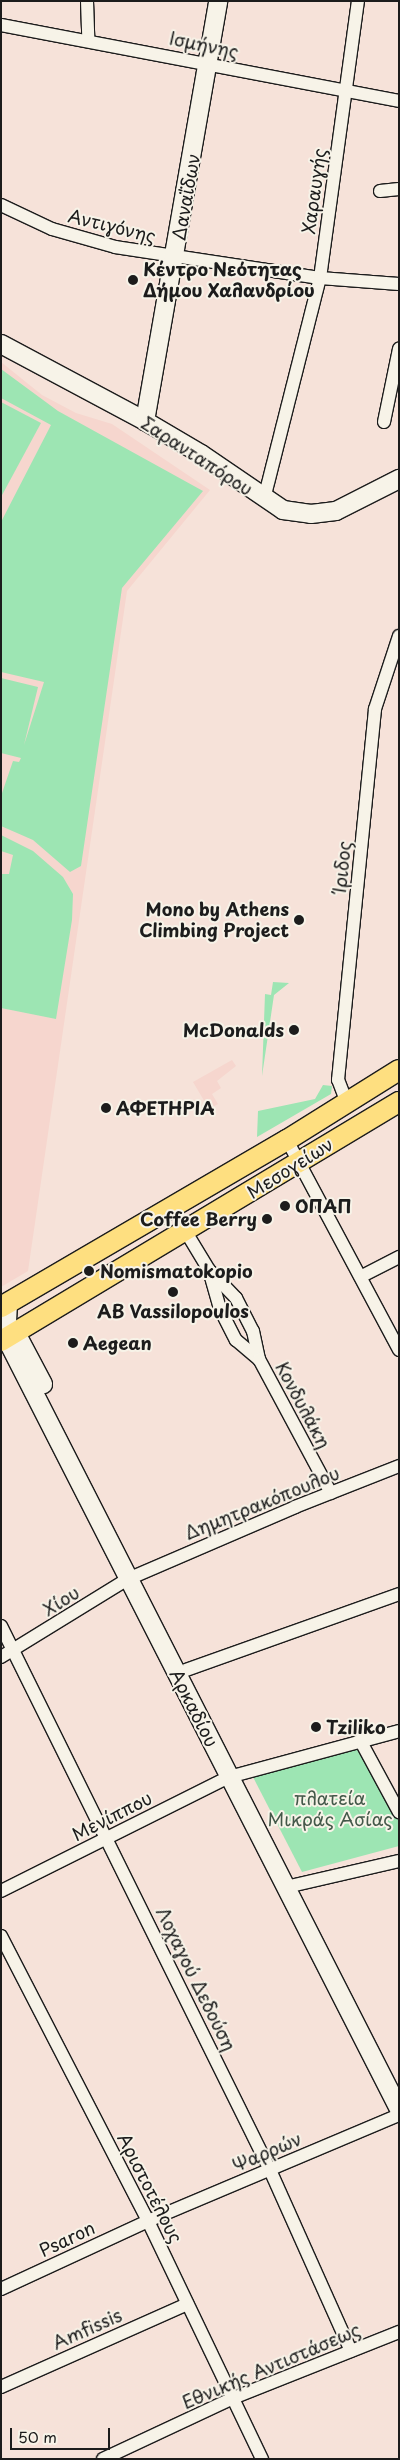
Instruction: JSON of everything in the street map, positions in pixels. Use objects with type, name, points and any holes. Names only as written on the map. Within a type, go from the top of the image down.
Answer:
[{"type":"main road","name":"Μεσογείων","points":[[5,1305],[287,1140],[399,1070]]},
{"type":"main road","name":"Μεσογείων","points":[[8,1337],[186,1232],[399,1102]]},
{"type":"street","points":[[87,1],[88,39]]},
{"type":"street","name":"Δαναΐδων","points":[[145,421],[176,258],[218,1]]},
{"type":"street","name":"Χαραυγής","points":[[264,499],[320,278],[358,1]]},
{"type":"street","name":"Ισμήνης","points":[[1,25],[88,39],[346,92],[399,101]]},
{"type":"street","points":[[380,191],[399,190]]},
{"type":"street","name":"Αντιγόνης","points":[[1,205],[52,229],[115,247],[176,258],[320,278],[399,284]]},
{"type":"street","name":"Σαρανταπόρου","points":[[1,344],[145,421],[201,454],[264,499],[283,510],[324,514],[336,511],[399,479]]},
{"type":"street","points":[[384,422],[399,349]]},
{"type":"street","name":"Ίριδος","points":[[347,1103],[338,1080],[375,709],[399,636]]},
{"type":"street","points":[[287,1140],[362,1276],[399,1350]]},
{"type":"street","name":"Κονδυλάκη","points":[[186,1232],[209,1270],[236,1298],[253,1331],[259,1359],[331,1494]]},
{"type":"street","points":[[362,1276],[399,1257]]},
{"type":"street","name":"Κονδυλάκη","points":[[209,1270],[220,1309],[236,1340],[259,1359]]},
{"type":"street","points":[[5,1305],[8,1337]]},
{"type":"street","name":"Αρκαδίου","points":[[8,1337],[134,1576],[399,2109]]},
{"type":"street","name":"Δημητρακόπουλου","points":[[134,1576],[399,1466]]},
{"type":"street","name":"Αρκαδίου","points":[[134,1576],[186,1670],[234,1775]]},
{"type":"street","name":"Χίου","points":[[1,1657],[14,1651],[134,1576]]},
{"type":"street","points":[[186,1670],[399,1594]]},
{"type":"street","name":"Λοχαγού Δεδούση","points":[[1,1626],[108,1838],[270,2170],[351,2351]]},
{"type":"street","name":"Μενίππου","points":[[1,1891],[234,1775],[399,1731]]},
{"type":"street","points":[[360,1740],[399,1812]]},
{"type":"street","points":[[289,1886],[399,1861]]},
{"type":"street","name":"Αρκαδίου","points":[[289,1886],[399,2090]]},
{"type":"street","name":"Αριστοτέλους","points":[[1,1936],[148,2221],[262,2459]]},
{"type":"street","name":"Ψαρρών","points":[[148,2221],[399,2115]]},
{"type":"street","name":"Psaron","points":[[1,2289],[148,2221]]},
{"type":"street","name":"Amfissis","points":[[1,2387],[187,2304]]},
{"type":"street","name":"Εθνικής Αντιστάσεως","points":[[111,2457],[233,2398],[399,2332]]},
{"type":"shaded area","points":[[1,362],[42,395],[76,413],[112,424],[210,490],[127,591],[28,1271],[1,1287]]},
{"type":"shaded area","points":[[232,1060],[236,1066],[217,1081],[221,1088],[212,1094],[218,1104],[209,1109],[193,1082]]},
{"type":"green space","points":[[1,369],[58,411],[203,491],[122,588],[81,866],[70,872],[33,840],[1,826],[1,796],[13,761],[19,762],[21,758],[1,753],[1,678],[38,687],[24,745],[44,682],[1,672],[1,522],[51,425],[1,398]]},
{"type":"green space","points":[[1,402],[41,423],[1,497]]},
{"type":"green space","points":[[1,835],[33,851],[63,877],[73,894],[72,920],[56,1019],[1,1008],[1,874],[9,874],[13,855],[1,851]]},
{"type":"green space","points":[[273,982],[289,983],[274,995],[262,1076],[265,994],[271,995]]},
{"type":"green space","points":[[323,1085],[332,1086],[331,1094],[257,1137],[258,1111],[315,1099]]},
{"type":"green space","name":"πλατεία Μικράς Ασίας","points":[[358,1745],[399,1820],[399,1846],[302,1872],[253,1777]]},
{"type":"place","name":"Κέντρο Νεότητας Δήμου Χαλανδρίου","points":[[133,280]]},
{"type":"place","name":"Mono by Athens Climbing Project","points":[[299,920]]},
{"type":"place","name":"McDonalds","points":[[294,1030]]},
{"type":"place","name":"ΑΦΕΤΗΡΙΑ","points":[[106,1108]]},
{"type":"place","name":"ΟΠΑΠ","points":[[285,1206]]},
{"type":"place","name":"Coffee Berry","points":[[267,1219]]},
{"type":"place","name":"Nomismatokopio","points":[[89,1271]]},
{"type":"place","name":"AB Vassilopoulos","points":[[173,1292]]},
{"type":"place","name":"Aegean","points":[[73,1343]]},
{"type":"place","name":"Tziliko","points":[[316,1727]]}]
